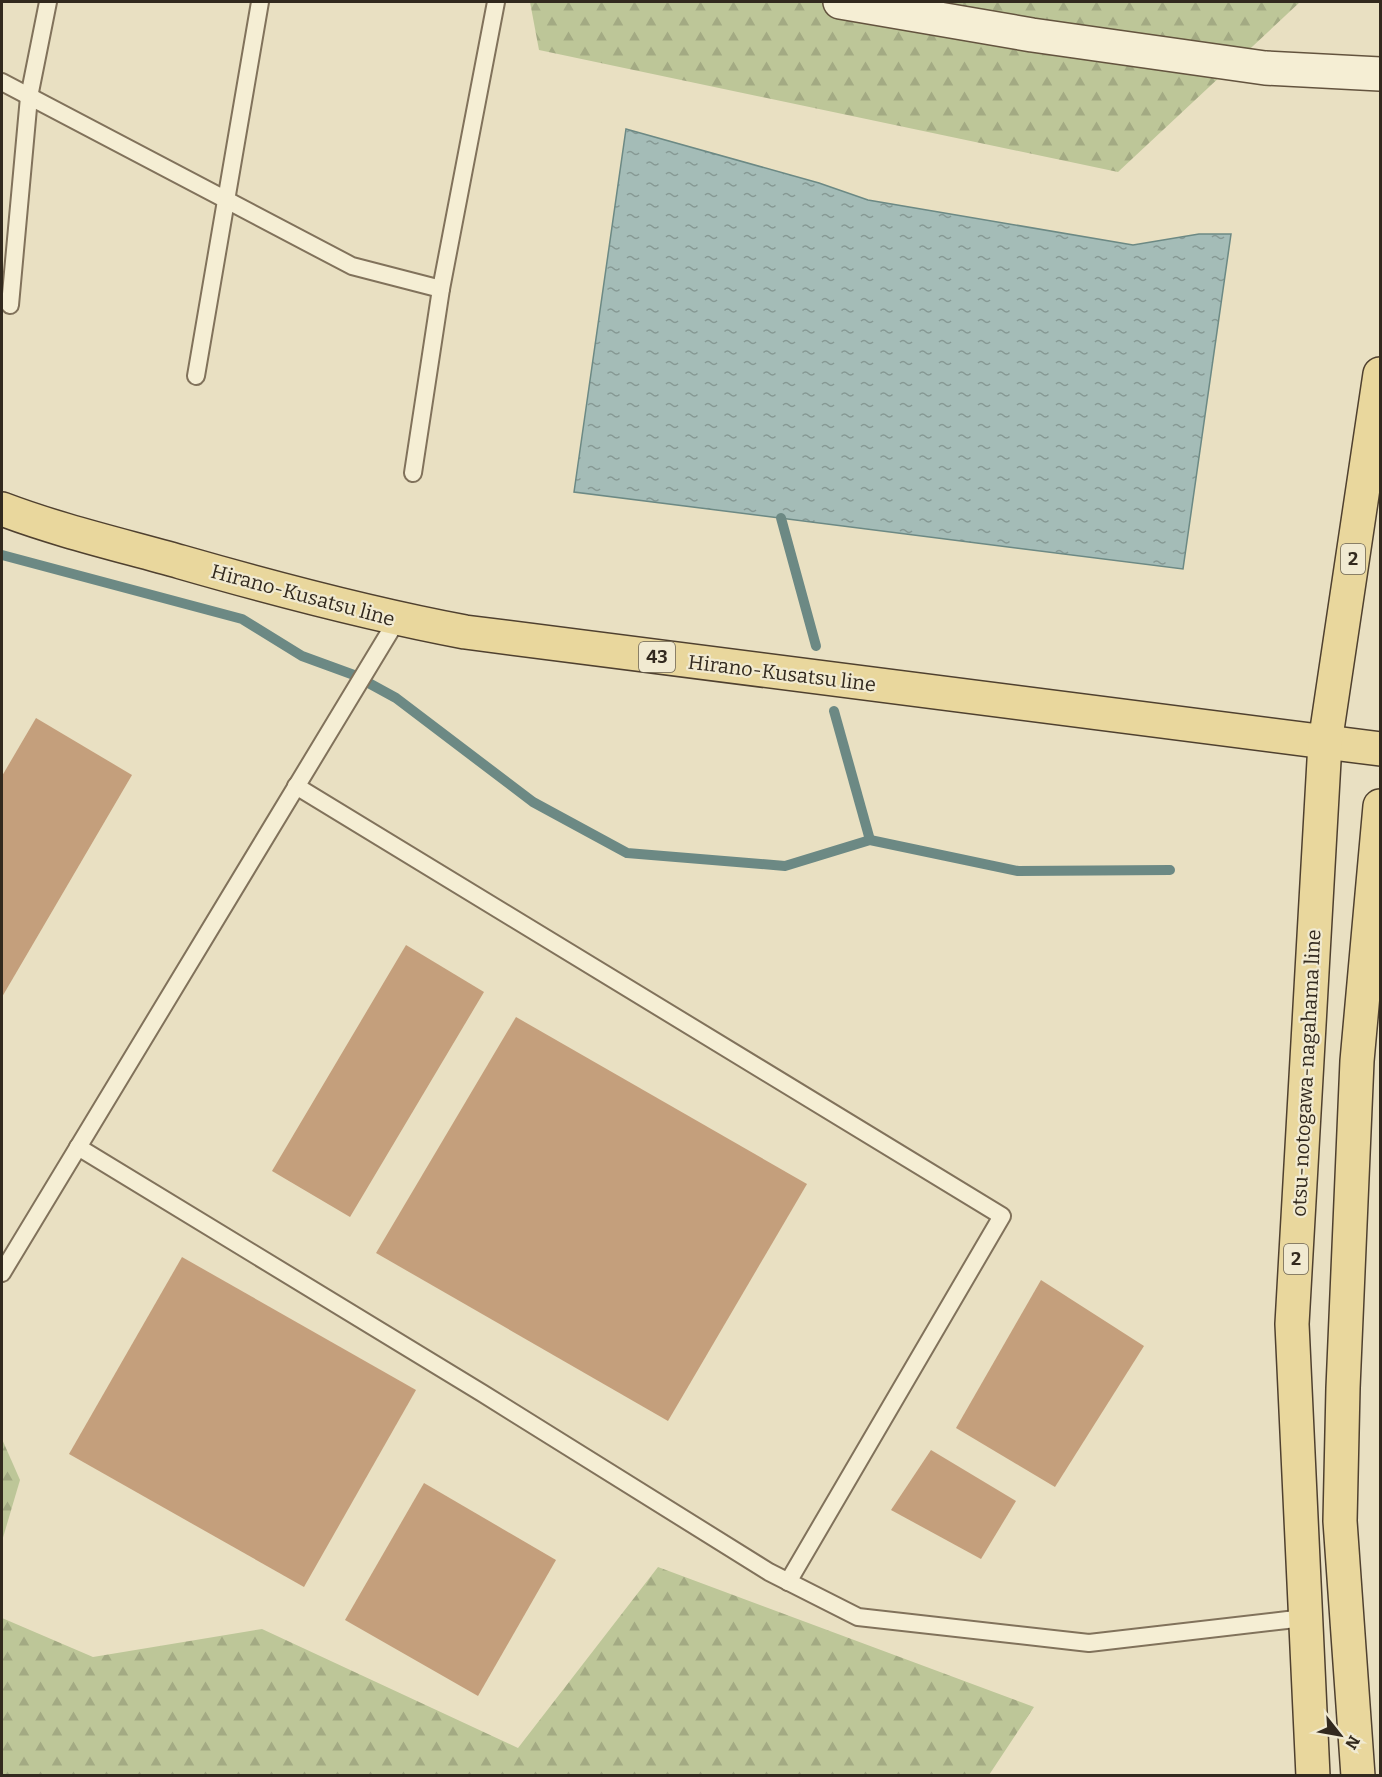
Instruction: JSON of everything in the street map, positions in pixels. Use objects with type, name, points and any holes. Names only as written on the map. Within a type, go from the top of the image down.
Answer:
[{"type":"main road","name":"otsu-notogawa-nagahama line","points":[[1313,1776],[1292,1324],[1325,743],[1380,374]]},
{"type":"main road","name":"Hirano-Kusatsu line","points":[[2,509],[36,522],[397,620],[465,632],[1325,743]]},
{"type":"main road","name":"43","points":[[1325,743],[1380,749]]},
{"type":"main road","points":[[1358,1776],[1340,1521],[1342,1399],[1357,1061],[1380,806]]},
{"type":"street","points":[[840,2],[1032,35],[1265,68],[1380,74]]},
{"type":"lane","points":[[10,305],[29,97],[48,2]]},
{"type":"lane","points":[[196,376],[260,2]]},
{"type":"lane","points":[[413,473],[441,289],[496,2]]},
{"type":"lane","points":[[2,82],[352,266],[441,289]]},
{"type":"lane","points":[[2,1273],[397,620]]},
{"type":"lane","points":[[296,786],[1002,1216],[788,1582]]},
{"type":"lane","points":[[78,1148],[482,1393],[769,1572],[858,1617],[1089,1643],[1304,1618]]},
{"type":"green space","points":[[530,2],[1300,2],[1118,172],[539,50]]},
{"type":"green space","points":[[2,1439],[20,1480],[2,1541]]},
{"type":"green space","points":[[658,1567],[1034,1707],[989,1775],[2,1775],[2,1618],[93,1657],[262,1629],[518,1748]]},
{"type":"water","points":[[626,129],[819,183],[868,200],[1133,245],[1199,234],[1231,234],[1183,569],[574,492]]},
{"type":"building","points":[[36,718],[132,775],[2,997],[2,776]]},
{"type":"building","points":[[406,945],[484,992],[350,1217],[272,1171]]},
{"type":"building","points":[[516,1017],[807,1184],[668,1421],[376,1253]]},
{"type":"building","points":[[182,1257],[416,1390],[304,1587],[69,1454]]},
{"type":"building","points":[[1041,1280],[1144,1346],[1055,1487],[956,1428]]},
{"type":"building","points":[[931,1450],[1016,1501],[981,1559],[891,1510]]},
{"type":"building","points":[[424,1483],[556,1560],[478,1696],[345,1620]]},
{"type":"waterway","points":[[781,518],[816,646]]},
{"type":"waterway","points":[[2,555],[242,619],[302,656],[354,675],[396,698],[533,802],[627,853],[785,866],[870,840],[1018,871],[1170,870]]},
{"type":"waterway","points":[[834,711],[870,840]]}]
